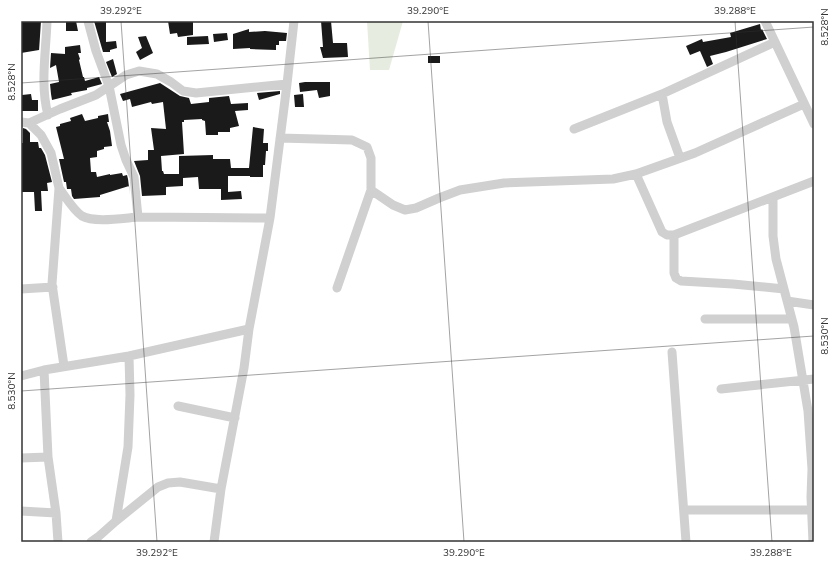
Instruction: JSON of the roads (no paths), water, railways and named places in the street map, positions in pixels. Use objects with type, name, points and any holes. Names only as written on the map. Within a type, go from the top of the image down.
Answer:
[{"type":"street","points":[[47,21],[44,78],[45,103],[48,115]]},
{"type":"street","points":[[88,21],[96,52],[109,86],[121,145],[134,177],[138,217]]},
{"type":"street","points":[[214,542],[221,489],[270,218],[294,21]]},
{"type":"street","points":[[765,21],[814,124]]},
{"type":"street","points":[[574,130],[662,94],[775,42]]},
{"type":"street","points":[[25,122],[48,115],[96,95],[126,75],[139,71],[156,74],[184,91],[196,93],[287,84]]},
{"type":"street","points":[[662,94],[667,122],[680,158]]},
{"type":"street","points":[[370,190],[393,206],[405,210],[416,208],[460,190],[504,183],[613,179],[636,174],[695,153],[804,104]]},
{"type":"street","points":[[25,122],[41,135],[50,153],[59,188],[53,287],[64,366]]},
{"type":"street","points":[[280,138],[352,140],[367,147],[371,158],[370,190],[336,288]]},
{"type":"street","points":[[636,174],[662,232],[667,235],[674,235],[814,181]]},
{"type":"street","points":[[59,188],[71,205],[82,216],[90,218],[270,218]]},
{"type":"street","points":[[773,197],[773,236],[776,259],[792,319],[808,411],[813,474],[813,542]]},
{"type":"street","points":[[674,235],[674,273],[676,278],[681,280],[784,289]]},
{"type":"street","points":[[21,289],[53,287]]},
{"type":"street","points":[[787,301],[814,305]]},
{"type":"street","points":[[704,320],[792,319]]},
{"type":"street","points":[[21,376],[64,366],[129,356],[249,329]]},
{"type":"street","points":[[672,352],[686,542]]},
{"type":"street","points":[[116,521],[128,447],[130,395],[129,356]]},
{"type":"street","points":[[44,370],[48,457],[56,513],[58,542]]},
{"type":"street","points":[[721,389],[814,379]]},
{"type":"street","points":[[178,406],[235,418]]},
{"type":"street","points":[[21,458],[48,457]]},
{"type":"street","points":[[91,542],[158,487],[168,483],[180,482],[221,489]]},
{"type":"street","points":[[684,510],[812,503]]},
{"type":"street","points":[[21,511],[56,513]]}]
